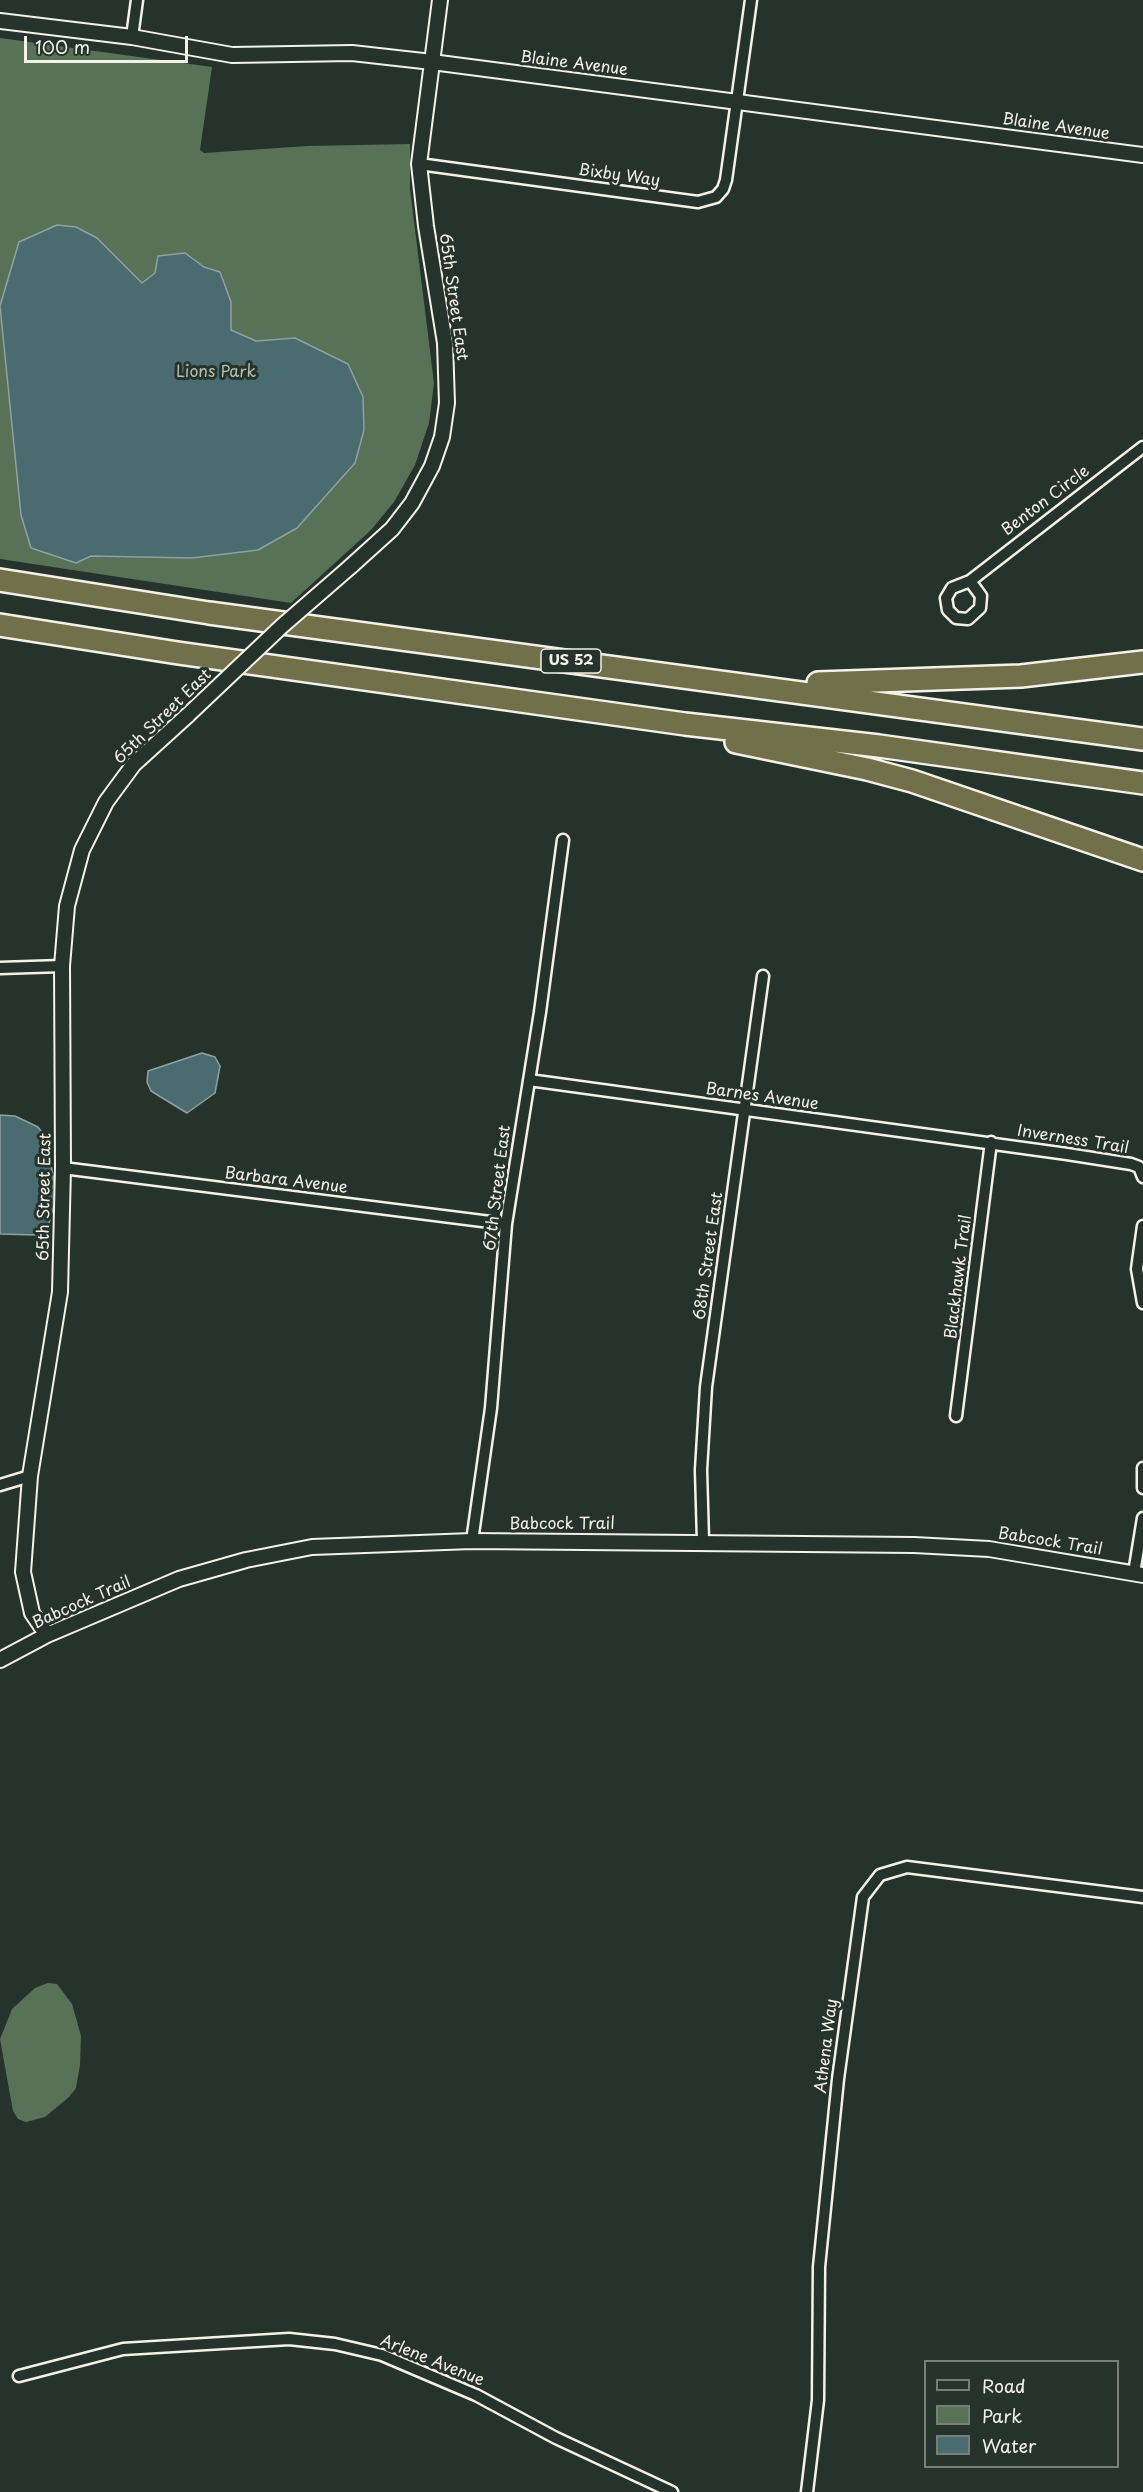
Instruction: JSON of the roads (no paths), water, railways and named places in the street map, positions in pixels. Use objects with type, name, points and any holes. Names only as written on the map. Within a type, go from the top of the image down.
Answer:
[{"type":"highway","name":"US 52","points":[[0,580],[208,613],[733,682],[1143,740]]},
{"type":"highway","points":[[0,625],[178,654],[685,724],[879,746],[1143,783]]},
{"type":"highway","points":[[733,682],[939,681],[1021,676],[1143,662]]},
{"type":"highway","points":[[685,724],[709,736],[867,769],[912,782],[1143,860]]},
{"type":"street","points":[[132,37],[137,0]]},
{"type":"street","name":"65th Street East","points":[[47,1635],[32,1613],[23,1572],[30,1476],[60,1292],[63,1168],[62,966],[67,906],[82,850],[101,811],[135,764],[282,626],[392,529],[412,503],[432,466],[442,437],[447,403],[445,343],[426,226],[419,164],[440,0]]},
{"type":"street","points":[[738,102],[751,0]]},
{"type":"street","name":"Blaine Avenue","points":[[0,21],[132,37],[232,55],[352,53],[432,62],[1143,155]]},
{"type":"street","name":"Bixby Way","points":[[419,164],[707,201],[723,189],[726,180],[738,102]]},
{"type":"street","name":"Benton Circle","points":[[970,581],[1143,447]]},
{"type":"street","name":"67th Street East","points":[[472,1541],[491,1408],[506,1224],[563,840]]},
{"type":"street","points":[[0,968],[62,966]]},
{"type":"street","name":"68th Street East","points":[[703,1541],[701,1470],[706,1387],[763,976]]},
{"type":"street","name":"Barnes Avenue","points":[[529,1080],[992,1142]]},
{"type":"street","name":"Inverness Trail","points":[[992,1142],[1131,1164],[1139,1167],[1143,1177]]},
{"type":"street","name":"Blackhawk Trail","points":[[956,1416],[992,1142]]},
{"type":"street","name":"Barbara Avenue","points":[[63,1168],[506,1224]]},
{"type":"street","points":[[1143,1226],[1137,1269],[1143,1304]]},
{"type":"street","points":[[1143,1468],[1143,1488]]},
{"type":"street","points":[[0,1485],[30,1476]]},
{"type":"street","points":[[1138,1574],[1143,1518]]},
{"type":"street","name":"Babcock Trail","points":[[0,1660],[47,1635],[179,1579],[246,1560],[312,1547],[472,1541],[703,1541],[914,1545],[989,1549],[1138,1574]]},
{"type":"street","name":"Athena Way","points":[[807,2492],[818,2400],[819,2267],[838,2079],[863,1897],[880,1875],[908,1868],[1143,1897]]},
{"type":"street","name":"Arlene Avenue","points":[[19,2376],[123,2349],[289,2339],[335,2344],[382,2355],[476,2395],[556,2438],[672,2492]]},
{"type":"water","points":[[57,225],[76,227],[97,238],[142,283],[155,273],[158,256],[185,253],[204,267],[220,272],[231,302],[231,330],[256,341],[295,338],[348,364],[363,397],[364,430],[355,463],[297,528],[258,550],[192,558],[91,556],[76,563],[31,548],[21,515],[0,306],[19,242]]},
{"type":"water","points":[[202,1053],[215,1057],[220,1066],[215,1093],[187,1113],[151,1091],[147,1082],[148,1071]]},
{"type":"water","points":[[0,1115],[15,1116],[38,1127],[46,1138],[57,1197],[48,1226],[36,1235],[0,1234]]},
{"type":"park label","name":"Lions Park","points":[[216,373]]}]
